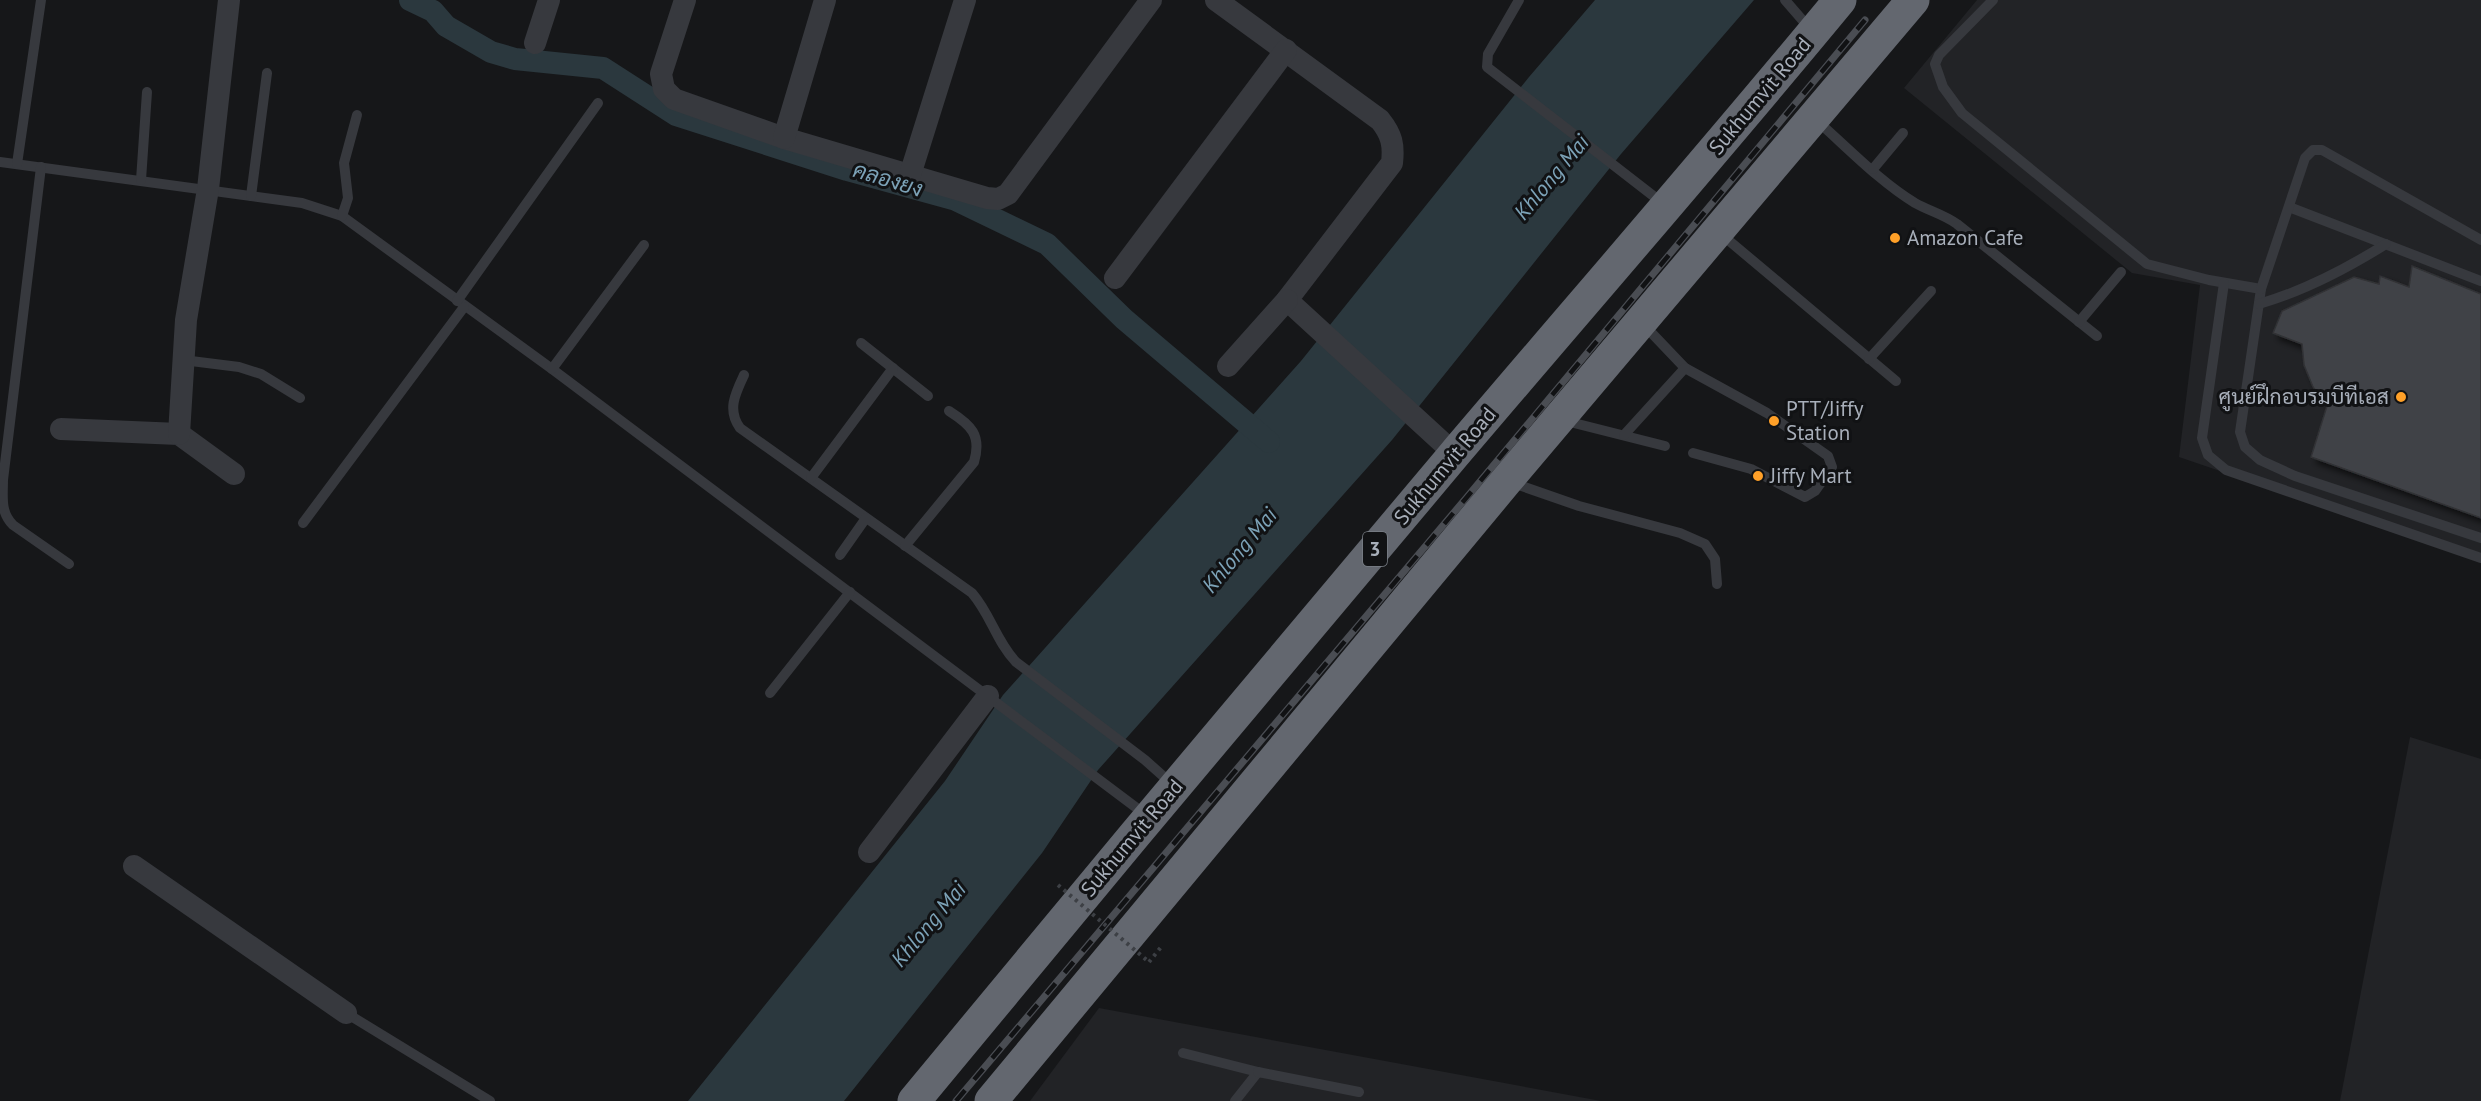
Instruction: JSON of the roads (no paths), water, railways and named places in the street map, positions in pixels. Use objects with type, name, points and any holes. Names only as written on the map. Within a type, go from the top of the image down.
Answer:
[{"type":"highway","name":"Sukhumvit Road","points":[[914,1101],[1174,786],[1667,207],[1840,0]]},
{"type":"highway","points":[[991,1101],[1506,481],[1815,119],[1913,0]]},
{"type":"street","points":[[179,434],[182,360],[208,189],[229,0]]},
{"type":"street","points":[[535,43],[549,0]]},
{"type":"street","points":[[685,0],[661,74],[664,89],[674,99],[784,138],[987,198],[998,199],[1008,194],[1151,0]]},
{"type":"street","points":[[784,138],[825,0]]},
{"type":"street","points":[[910,175],[965,0]]},
{"type":"street","points":[[1216,0],[1380,120],[1390,134],[1394,146],[1392,163],[1287,300],[1228,366]]},
{"type":"street","points":[[1115,278],[1286,50]]},
{"type":"street","points":[[1287,300],[1455,454]]},
{"type":"street","points":[[61,429],[179,434],[234,474]]},
{"type":"street","points":[[869,852],[991,698]]},
{"type":"street","points":[[134,866],[346,1013]]},
{"type":"lane","points":[[17,164],[41,0]]},
{"type":"lane","points":[[1519,0],[1488,54],[1487,67],[1667,207]]},
{"type":"lane","points":[[1785,0],[1813,33]]},
{"type":"lane","points":[[1993,0],[1939,56],[1936,72],[1943,87],[1962,113],[2147,264],[2209,280],[2261,289]]},
{"type":"lane","points":[[251,196],[267,73]]},
{"type":"lane","points":[[141,180],[147,92]]},
{"type":"lane","points":[[303,523],[461,304],[598,103]]},
{"type":"lane","points":[[342,216],[348,198],[344,163],[357,115]]},
{"type":"lane","points":[[1815,119],[1917,204],[1943,214],[1957,224],[2097,336]]},
{"type":"lane","points":[[1874,169],[1903,133]]},
{"type":"lane","points":[[2481,240],[2322,150],[2313,150],[2305,158],[2261,289],[2240,432],[2245,447],[2260,460],[2295,476],[2481,538]]},
{"type":"lane","points":[[0,162],[302,203],[342,216],[552,369],[1149,817]]},
{"type":"lane","points":[[41,167],[1,480],[5,517],[69,564]]},
{"type":"lane","points":[[2289,207],[2481,281]]},
{"type":"lane","points":[[1718,232],[1896,381]]},
{"type":"lane","points":[[2259,304],[2279,298],[2353,265],[2386,244]]},
{"type":"lane","points":[[552,369],[645,245]]},
{"type":"lane","points":[[2079,322],[2121,272]]},
{"type":"lane","points":[[2224,283],[2203,420],[2203,446],[2213,462],[2226,470],[2318,503],[2481,558]]},
{"type":"lane","points":[[1869,359],[1931,291]]},
{"type":"lane","points":[[1641,322],[1685,368],[1767,413],[1828,456],[1832,467],[1815,491],[1805,497],[1751,470],[1693,453]]},
{"type":"lane","points":[[861,343],[928,396]]},
{"type":"lane","points":[[182,360],[239,367],[261,374],[300,398]]},
{"type":"lane","points":[[811,478],[893,368]]},
{"type":"lane","points":[[1624,435],[1685,368]]},
{"type":"lane","points":[[744,375],[732,406],[732,417],[740,428],[972,593],[989,616],[1003,648],[1016,662],[1145,760],[1174,786]]},
{"type":"lane","points":[[905,546],[974,462],[978,446],[975,434],[965,421],[949,411]]},
{"type":"lane","points":[[1559,419],[1665,446]]},
{"type":"lane","points":[[1506,481],[1579,506],[1680,532],[1706,544],[1715,559],[1717,584]]},
{"type":"lane","points":[[840,555],[866,518]]},
{"type":"lane","points":[[770,693],[850,592]]},
{"type":"lane","points":[[346,1013],[490,1101]]},
{"type":"lane","points":[[1184,1053],[1258,1072],[1359,1092]]},
{"type":"lane","points":[[1235,1101],[1258,1072]]},
{"type":"water","name":"Khlong Mai","points":[[1595,0],[1754,0],[1621,154],[1392,440],[1098,770],[1042,853],[844,1101],[688,1101],[945,781],[1003,695],[1301,361],[1529,77]]},
{"type":"waterway","name":"คลองยง","points":[[410,0],[433,11],[446,26],[491,52],[515,59],[603,68],[676,115],[847,170],[956,200],[1047,244],[1124,319],[1269,442]]},
{"type":"railway","points":[[956,1101],[1467,497],[1865,20]]},
{"type":"place","name":"Amazon Cafe","points":[[1895,238]]},
{"type":"place","name":"ศูนย์ฝึกอบรมบีทีเอส","points":[[2401,397]]},
{"type":"place","name":"PTT/Jiffy Station","points":[[1774,421]]},
{"type":"place","name":"Jiffy Mart","points":[[1758,476]]}]
